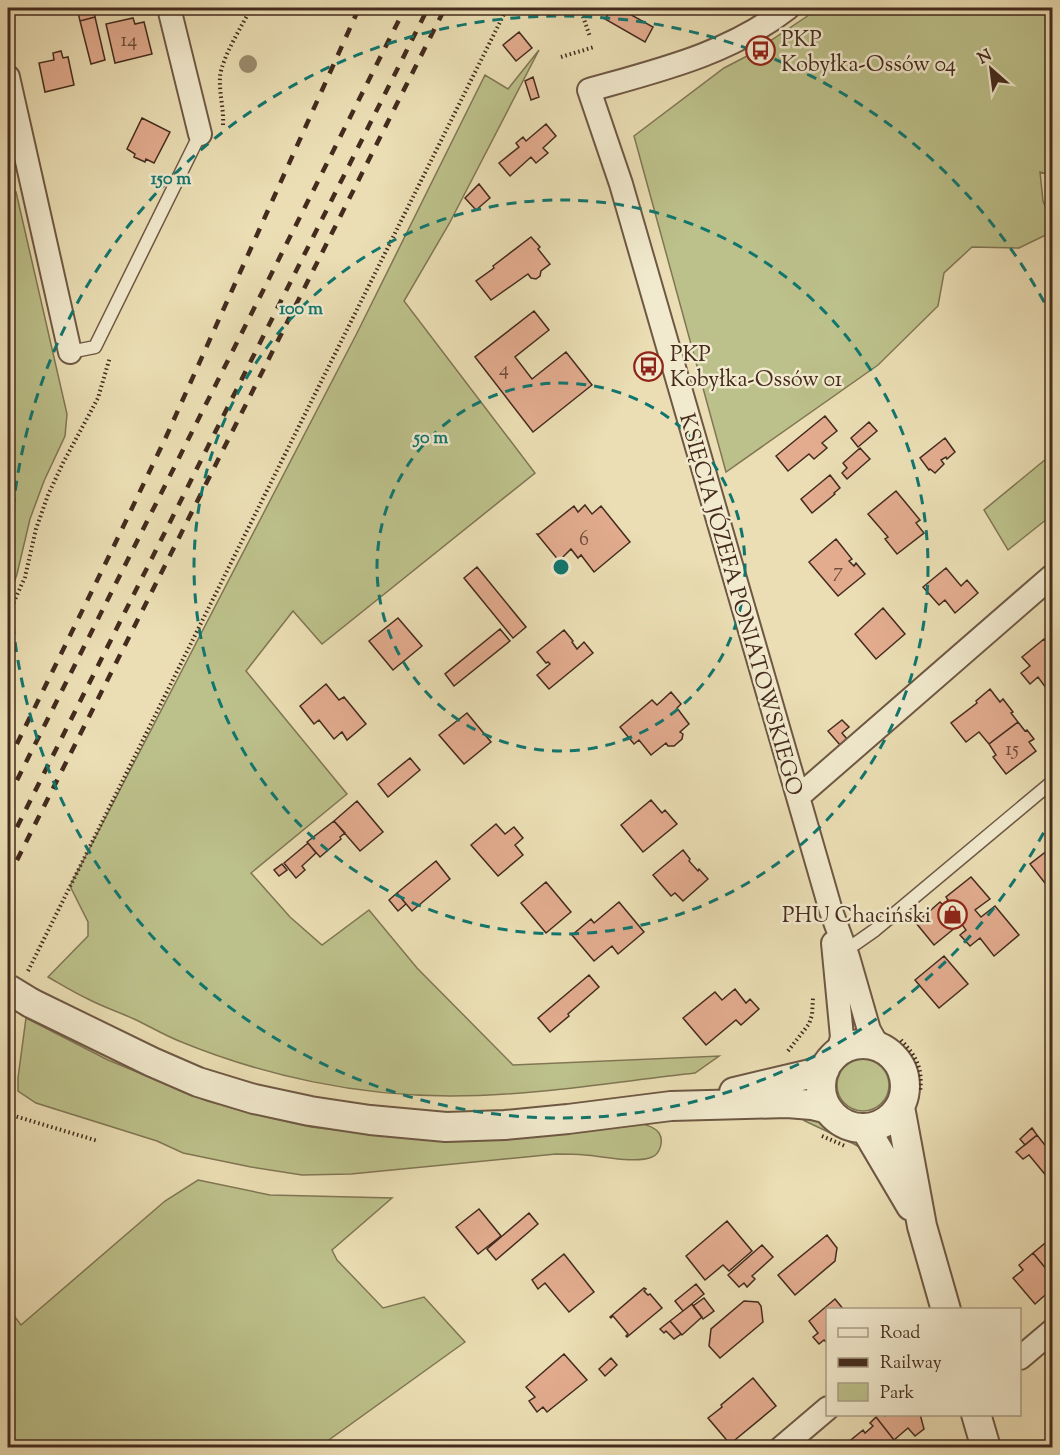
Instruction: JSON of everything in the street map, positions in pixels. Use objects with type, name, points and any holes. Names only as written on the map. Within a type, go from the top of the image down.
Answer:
[{"type":"street","points":[[170,8],[200,134]]},
{"type":"street","name":"KSIĘCIA JÓZEFA PONIATOWSKIEGO","points":[[788,8],[752,32],[710,53],[590,90],[621,184],[831,911],[839,948],[869,1030],[878,1046]]},
{"type":"street","points":[[8,77],[70,352]]},
{"type":"street","points":[[798,797],[1053,576]]},
{"type":"street","name":"KSIĘCIA JÓZEFA PONIATOWSKIEGO","points":[[831,1060],[842,1037],[839,948]]},
{"type":"street","points":[[21,991],[152,1062],[198,1082],[254,1099],[310,1112],[446,1127],[516,1124],[671,1106],[787,1103],[812,1105],[824,1122]]},
{"type":"street","points":[[671,1106],[810,1074],[847,1047],[868,1043],[888,1051],[896,1058],[902,1067],[906,1087],[900,1107],[893,1116],[856,1137]]},
{"type":"street","points":[[824,1122],[822,1078],[831,1060]]},
{"type":"street","points":[[900,1107],[922,1226],[945,1308]]},
{"type":"street","points":[[824,1122],[835,1117],[854,1127],[856,1137],[889,1168],[922,1226]]},
{"type":"street","points":[[1021,1358],[1053,1330]]},
{"type":"street","points":[[781,1448],[826,1410]]},
{"type":"street","points":[[977,1416],[986,1448]]},
{"type":"lane","points":[[70,352],[95,347],[200,134]]},
{"type":"lane","points":[[839,948],[855,944],[875,930],[1053,782]]},
{"type":"path","points":[[21,991],[507,8]]},
{"type":"path","points":[[580,8],[590,38]]},
{"type":"path","points":[[561,57],[594,47]]},
{"type":"path","points":[[785,1058],[810,1024],[812,1015]]},
{"type":"path","points":[[8,1114],[98,1142]]},
{"type":"path","points":[[824,1122],[856,1137]]},
{"type":"green space","points":[[817,8],[1052,8],[1052,175],[1040,172],[1043,201],[1052,222],[1052,232],[1019,248],[972,247],[944,273],[938,306],[878,365],[726,472],[634,136],[724,68],[749,55]]},
{"type":"green space","points":[[539,50],[449,224],[404,301],[535,473],[322,644],[293,611],[246,671],[347,794],[251,873],[290,917],[322,945],[369,910],[417,968],[513,1065],[719,1056],[695,1073],[542,1091],[481,1095],[415,1095],[381,1092],[346,1088],[278,1074],[179,1041],[73,992],[48,977],[88,936],[88,922],[70,886],[356,335],[485,75],[508,89]]},
{"type":"green space","points":[[16,192],[67,414],[65,436],[44,481],[30,519],[17,574],[8,600],[8,194]]},
{"type":"green space","points":[[1052,454],[1052,515],[1008,550],[984,510]]},
{"type":"green space","points":[[26,1018],[108,1060],[207,1101],[311,1127],[427,1139],[544,1135],[643,1124],[657,1131],[661,1143],[655,1155],[637,1160],[556,1154],[351,1174],[302,1175],[251,1167],[183,1153],[157,1141],[36,1103],[18,1091]]},
{"type":"green space","points":[[863,1059],[873,1061],[881,1067],[887,1075],[889,1085],[887,1095],[881,1103],[873,1109],[863,1111],[853,1109],[845,1103],[839,1095],[837,1085],[839,1075],[845,1067],[853,1061]]},
{"type":"green space","points":[[800,1117],[825,1120],[858,1142],[868,1152],[805,1121]]},
{"type":"green space","points":[[198,1180],[270,1195],[392,1198],[332,1250],[337,1260],[383,1308],[424,1297],[465,1342],[319,1447],[8,1447],[8,1308],[21,1325],[165,1201]]},
{"type":"building","points":[[77,8],[93,8],[95,17],[80,21]]},
{"type":"building","points":[[612,8],[619,8],[653,27],[645,42],[605,19]]},
{"type":"building","points":[[95,17],[105,60],[91,64],[80,21]]},
{"type":"building","points":[[133,18],[135,24],[144,22],[152,54],[115,63],[106,24]]},
{"type":"building","points":[[519,32],[532,48],[516,61],[503,45]]},
{"type":"building","points":[[61,51],[63,58],[68,57],[74,85],[45,92],[39,63],[54,60],[53,53]]},
{"type":"building","points":[[533,77],[539,97],[531,100],[525,81]]},
{"type":"building","points":[[142,118],[170,132],[154,163],[134,157],[135,154],[127,149]]},
{"type":"building","points":[[546,124],[556,136],[543,148],[548,153],[536,163],[531,157],[510,176],[499,163],[519,147],[516,143],[523,137],[526,141]]},
{"type":"building","points":[[479,184],[490,198],[476,210],[465,198]]},
{"type":"building","points":[[531,237],[550,264],[541,271],[540,276],[536,279],[531,278],[528,274],[491,300],[476,281]]},
{"type":"building","points":[[534,311],[549,330],[515,357],[532,379],[566,352],[592,385],[533,432],[475,357]]},
{"type":"building","points":[[825,416],[837,431],[822,443],[827,448],[814,459],[809,454],[788,471],[776,456]]},
{"type":"building","points":[[869,422],[877,431],[858,447],[851,438]]},
{"type":"building","points":[[945,438],[955,452],[947,459],[946,457],[941,460],[944,464],[935,473],[929,470],[920,458]]},
{"type":"building","points":[[860,448],[870,459],[847,479],[842,473],[847,468],[843,463]]},
{"type":"building","points":[[830,475],[840,488],[812,513],[801,499]]},
{"type":"building","points":[[896,491],[920,520],[916,523],[924,533],[897,554],[885,539],[888,537],[868,514]]},
{"type":"building","points":[[585,505],[592,514],[601,506],[630,542],[594,572],[581,555],[578,558],[571,549],[559,561],[537,534],[574,506],[578,512]]},
{"type":"building","points":[[836,539],[852,559],[849,561],[854,566],[856,563],[865,574],[838,596],[809,562]]},
{"type":"building","points":[[477,567],[526,627],[513,638],[464,578]]},
{"type":"building","points":[[946,568],[961,586],[967,580],[978,593],[955,613],[945,600],[939,605],[923,587]]},
{"type":"building","points":[[883,608],[905,634],[876,659],[855,634]]},
{"type":"building","points":[[398,618],[422,646],[393,670],[369,641]]},
{"type":"building","points":[[500,629],[510,641],[454,686],[445,674]]},
{"type":"building","points":[[564,630],[577,649],[584,642],[593,653],[549,689],[537,675],[550,664],[546,663],[537,652]]},
{"type":"building","points":[[1044,639],[1052,649],[1052,683],[1046,688],[1038,677],[1030,684],[1021,673],[1030,666],[1022,657]]},
{"type":"building","points":[[326,684],[339,700],[344,697],[366,724],[347,740],[342,732],[334,739],[319,720],[314,724],[300,706]]},
{"type":"building","points":[[990,689],[1000,702],[1003,699],[1018,722],[989,744],[979,732],[966,742],[951,723],[977,703],[976,701]]},
{"type":"building","points":[[671,692],[681,704],[677,708],[689,724],[680,732],[683,734],[682,739],[674,746],[668,746],[666,743],[651,755],[639,740],[634,744],[620,727],[652,700],[657,705]]},
{"type":"building","points":[[467,713],[491,742],[464,764],[439,735]]},
{"type":"building","points":[[842,720],[849,727],[842,733],[847,739],[840,745],[828,731]]},
{"type":"building","points":[[1018,722],[1034,739],[1029,742],[1036,751],[1006,774],[993,757],[996,755],[989,744]]},
{"type":"building","points":[[410,758],[420,770],[388,797],[378,784]]},
{"type":"building","points":[[651,800],[662,813],[665,810],[677,824],[643,852],[621,825]]},
{"type":"building","points":[[357,801],[383,832],[360,851],[334,821]]},
{"type":"building","points":[[334,821],[345,833],[320,857],[307,842]]},
{"type":"building","points":[[496,824],[505,834],[514,827],[523,838],[515,845],[523,855],[498,876],[471,845]]},
{"type":"building","points":[[308,843],[316,853],[302,866],[305,870],[296,878],[284,863]]},
{"type":"building","points":[[1052,847],[1052,892],[1030,864]]},
{"type":"building","points":[[683,850],[690,859],[689,861],[708,879],[683,901],[675,893],[671,896],[653,875]]},
{"type":"building","points":[[436,861],[450,879],[412,911],[397,893]]},
{"type":"building","points":[[282,864],[287,870],[279,876],[274,870]]},
{"type":"building","name":"PHU Chaciński","points":[[971,877],[990,899],[975,910],[981,917],[995,906],[1019,935],[994,956],[980,938],[970,946],[960,935],[966,930],[961,923],[934,945],[916,923],[940,902],[943,905],[948,900],[946,897]]},
{"type":"building","points":[[546,882],[571,912],[546,933],[521,903]]},
{"type":"building","points":[[397,893],[406,904],[398,911],[389,900]]},
{"type":"building","points":[[619,902],[644,932],[618,954],[612,946],[594,961],[572,935],[591,919],[594,923]]},
{"type":"building","points":[[944,956],[968,984],[939,1008],[915,980]]},
{"type":"building","points":[[589,975],[599,987],[550,1032],[538,1018]]},
{"type":"building","points":[[735,989],[746,1003],[750,999],[759,1009],[741,1025],[736,1020],[706,1045],[683,1018],[715,992],[722,1000]]},
{"type":"building","points":[[1032,1128],[1037,1135],[1025,1145],[1020,1139]]},
{"type":"building","points":[[1037,1135],[1052,1154],[1052,1175],[1048,1178],[1029,1155],[1023,1159],[1016,1152]]},
{"type":"building","points":[[479,1209],[501,1236],[478,1254],[456,1227]]},
{"type":"building","points":[[529,1213],[538,1224],[496,1260],[487,1249]]},
{"type":"building","points":[[727,1221],[752,1251],[729,1271],[723,1265],[705,1280],[686,1256]]},
{"type":"building","points":[[827,1235],[837,1248],[835,1261],[795,1295],[778,1275]]},
{"type":"building","points":[[1049,1240],[1052,1245],[1052,1276],[1033,1253]]},
{"type":"building","points":[[762,1245],[773,1257],[752,1276],[755,1279],[747,1287],[744,1283],[739,1287],[728,1275]]},
{"type":"building","points":[[1033,1253],[1052,1276],[1052,1289],[1035,1304],[1013,1278],[1023,1270],[1019,1265]]},
{"type":"building","points":[[564,1254],[594,1292],[569,1312],[545,1283],[538,1289],[532,1280]]},
{"type":"building","points":[[696,1284],[704,1294],[683,1311],[675,1301]]},
{"type":"building","points":[[644,1288],[646,1289],[644,1291],[650,1294],[662,1308],[627,1337],[628,1334],[613,1316],[610,1317]]},
{"type":"building","points":[[704,1298],[714,1311],[703,1319],[693,1306]]},
{"type":"building","points":[[835,1299],[842,1308],[826,1308],[826,1342],[824,1340],[819,1344],[813,1337],[818,1333],[809,1321]]},
{"type":"building","points":[[744,1301],[758,1302],[761,1306],[763,1322],[720,1358],[709,1346],[711,1329]]},
{"type":"building","points":[[692,1304],[702,1317],[682,1335],[670,1321]]},
{"type":"building","points":[[670,1321],[681,1334],[674,1339],[666,1331],[664,1333],[660,1329]]},
{"type":"building","points":[[564,1354],[587,1380],[547,1412],[543,1407],[537,1412],[529,1401],[535,1397],[526,1387]]},
{"type":"building","points":[[611,1358],[617,1365],[605,1376],[599,1369]]},
{"type":"building","points":[[753,1378],[776,1406],[730,1444],[708,1418]]},
{"type":"building","points":[[921,1416],[924,1429],[915,1436],[908,1428],[894,1440],[876,1417]]},
{"type":"building","points":[[876,1417],[894,1440],[885,1448],[848,1448],[846,1444],[863,1430],[865,1433],[873,1426],[870,1423]]},
{"type":"railway","points":[[8,762],[166,437],[359,8]]},
{"type":"railway","points":[[8,798],[405,8]]},
{"type":"railway","points":[[8,845],[428,8]]},
{"type":"railway","points":[[8,878],[445,8]]},
{"type":"place","name":"PKP Kobyłka-Ossów 04","points":[[760,51]]},
{"type":"place","name":"PKP Kobyłka-Ossów 01","points":[[649,366]]},
{"type":"place","name":"PHU Chaciński","points":[[952,914]]}]
